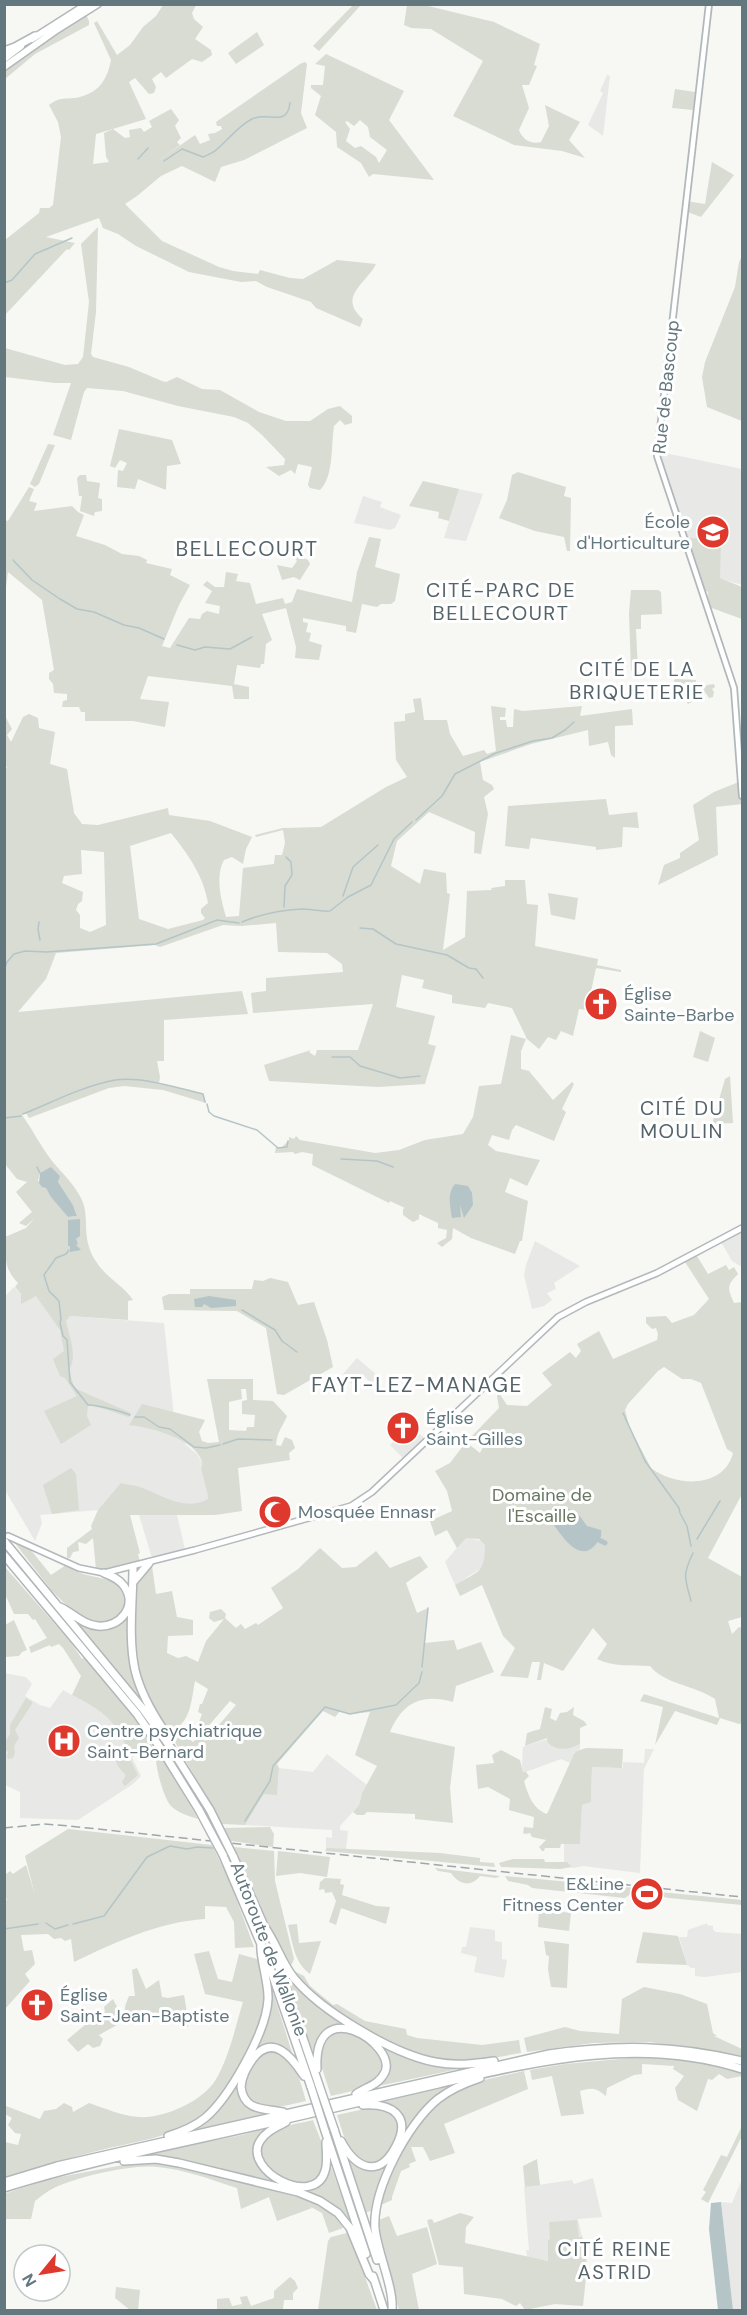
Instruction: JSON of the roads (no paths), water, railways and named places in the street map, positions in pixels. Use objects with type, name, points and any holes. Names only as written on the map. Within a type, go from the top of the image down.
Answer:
[{"type":"highway","points":[[4,51],[35,36],[87,4]]},
{"type":"highway","points":[[4,67],[98,4]]},
{"type":"highway","points":[[4,58],[35,36]]},
{"type":"highway","name":"Autoroute de Wallonie","points":[[6,1539],[57,1606],[122,1683],[162,1739],[165,1755],[199,1810],[223,1855],[262,1947],[354,2218],[356,2234],[384,2309]]},
{"type":"highway","name":"Autoroute de Wallonie","points":[[4,1555],[171,1748],[210,1810],[264,1926],[271,1935],[393,2309]]},
{"type":"highway","points":[[133,1583],[137,1574],[149,1563]]},
{"type":"highway","points":[[57,1606],[86,1623],[108,1626],[116,1624],[128,1608],[131,1568]]},
{"type":"highway","points":[[131,1568],[135,1671],[162,1739]]},
{"type":"highway","points":[[104,1573],[120,1581],[129,1595]]},
{"type":"highway","points":[[276,1953],[310,1995],[334,2013],[411,2055],[448,2064],[470,2064],[504,2059],[512,2064]]},
{"type":"highway","points":[[140,2147],[196,2124],[222,2100],[255,2042],[265,2018],[268,1999],[267,1967]]},
{"type":"highway","points":[[318,2082],[317,2049],[322,2036],[341,2028],[360,2034],[379,2048],[384,2055],[386,2066],[378,2082],[352,2101]]},
{"type":"highway","points":[[289,2115],[255,2107],[249,2104],[241,2092],[242,2078],[255,2056],[271,2048],[284,2052],[292,2058],[311,2087]]},
{"type":"highway","points":[[4,2182],[57,2166],[512,2064],[636,2052],[686,2055],[741,2065]]},
{"type":"highway","points":[[393,2309],[375,2227],[379,2194],[386,2176],[407,2138],[428,2109],[444,2095],[462,2084],[504,2072],[512,2064]]},
{"type":"highway","points":[[334,2129],[347,2152],[358,2163],[374,2167],[383,2164],[389,2158],[402,2131],[403,2124],[398,2116],[391,2109],[379,2105],[352,2101]]},
{"type":"highway","points":[[289,2115],[260,2140],[257,2157],[262,2167],[270,2174],[290,2185],[309,2187],[316,2184],[323,2176],[327,2164],[325,2131]]},
{"type":"highway","points":[[4,2188],[289,2115]]},
{"type":"highway","points":[[104,2162],[166,2160],[309,2196],[329,2206],[356,2234]]},
{"type":"main road","name":"Rue de Bascoup","points":[[709,4],[657,456],[734,688],[742,796]]},
{"type":"main road","points":[[6,1539],[22,1541],[79,1568],[104,1573],[131,1568],[351,1506],[372,1492],[558,1317],[575,1307],[657,1273],[742,1228]]},
{"type":"waterway","points":[[164,161],[182,149],[203,157],[210,154],[252,119],[285,115],[290,103]]},
{"type":"waterway","points":[[138,159],[148,148]]},
{"type":"waterway","points":[[4,283],[12,280],[35,254],[72,238]]},
{"type":"waterway","points":[[13,560],[32,580],[77,609],[94,612],[164,639]]},
{"type":"waterway","points":[[177,645],[195,650],[205,647],[230,649],[252,637]]},
{"type":"waterway","points":[[416,820],[442,796],[455,774],[496,753],[533,741],[552,738],[574,722]]},
{"type":"waterway","points":[[242,922],[286,910],[330,911],[348,897],[371,885],[394,839],[412,822]]},
{"type":"waterway","points":[[343,896],[353,867],[378,845]]},
{"type":"waterway","points":[[284,907],[285,886],[292,875],[291,862],[286,857]]},
{"type":"waterway","points":[[4,971],[7,962],[14,954],[25,951],[46,952],[156,944],[217,920],[239,923]]},
{"type":"waterway","points":[[39,922],[40,940]]},
{"type":"waterway","points":[[360,928],[373,929],[396,944],[447,955],[469,968],[476,969],[483,978]]},
{"type":"waterway","points":[[332,1057],[350,1057],[360,1066],[400,1078],[420,1076]]},
{"type":"waterway","points":[[23,1114],[91,1086],[125,1079],[159,1083],[203,1094],[205,1102]]},
{"type":"waterway","points":[[207,1104],[209,1112],[214,1116],[257,1130],[278,1148],[287,1147],[288,1141]]},
{"type":"waterway","points":[[4,1118],[21,1116]]},
{"type":"waterway","points":[[341,1159],[377,1161],[393,1167]]},
{"type":"waterway","points":[[37,1167],[40,1173]]},
{"type":"waterway","points":[[69,1250],[66,1254],[56,1258],[44,1275],[49,1291],[59,1301],[60,1323],[63,1336],[67,1340],[70,1382],[88,1405],[130,1415]]},
{"type":"waterway","points":[[242,1310],[275,1330],[282,1341],[297,1352]]},
{"type":"waterway","points":[[623,1413],[645,1461],[679,1508],[687,1526],[691,1546]]},
{"type":"waterway","points":[[135,1417],[144,1417],[159,1427],[170,1429],[194,1447],[206,1448],[220,1445]]},
{"type":"waterway","points":[[223,1444],[238,1439],[272,1440]]},
{"type":"waterway","points":[[697,1539],[720,1501]]},
{"type":"waterway","points":[[599,1540],[605,1543]]},
{"type":"waterway","points":[[691,1601],[686,1577],[687,1567],[693,1553]]},
{"type":"waterway","points":[[422,1667],[428,1608]]},
{"type":"waterway","points":[[245,1821],[270,1781],[273,1766],[325,1707],[350,1714],[396,1705],[419,1683],[422,1672]]},
{"type":"waterway","points":[[73,1924],[104,1916],[147,1857],[170,1846],[187,1849],[213,1848]]},
{"type":"waterway","points":[[46,1923],[55,1929],[68,1925]]},
{"type":"waterway","points":[[4,1929],[38,1924]]},
{"type":"railway","points":[[4,1828],[44,1824],[69,1826],[742,1897]]},
{"type":"place","name":"École d'Horticulture","points":[[713,532]]},
{"type":"place","name":"Église Sainte-Barbe","points":[[601,1004]]},
{"type":"place","name":"Église Saint-Gilles","points":[[403,1428]]},
{"type":"place","name":"Mosquée Ennasr","points":[[275,1512]]},
{"type":"place","name":"Centre psychiatrique Saint-Bernard","points":[[64,1741]]},
{"type":"place","name":"E&Line Fitness Center","points":[[647,1894]]},
{"type":"place","name":"Église Saint-Jean-Baptiste","points":[[37,2005]]},
{"type":"district","name":"BELLECOURT","points":[[247,549]]},
{"type":"district","name":"CITÉ-PARC DE BELLECOURT","points":[[501,602]]},
{"type":"district","name":"CITÉ DE LA BRIQUETERIE","points":[[637,680]]},
{"type":"district","name":"CITÉ DU MOULIN","points":[[682,1120]]},
{"type":"district","name":"FAYT-LEZ-MANAGE","points":[[417,1385]]},
{"type":"district","name":"CITÉ REINE ASTRID","points":[[615,2260]]},
{"type":"park label","name":"Domaine de l'Escaille","points":[[542,1505]]}]
